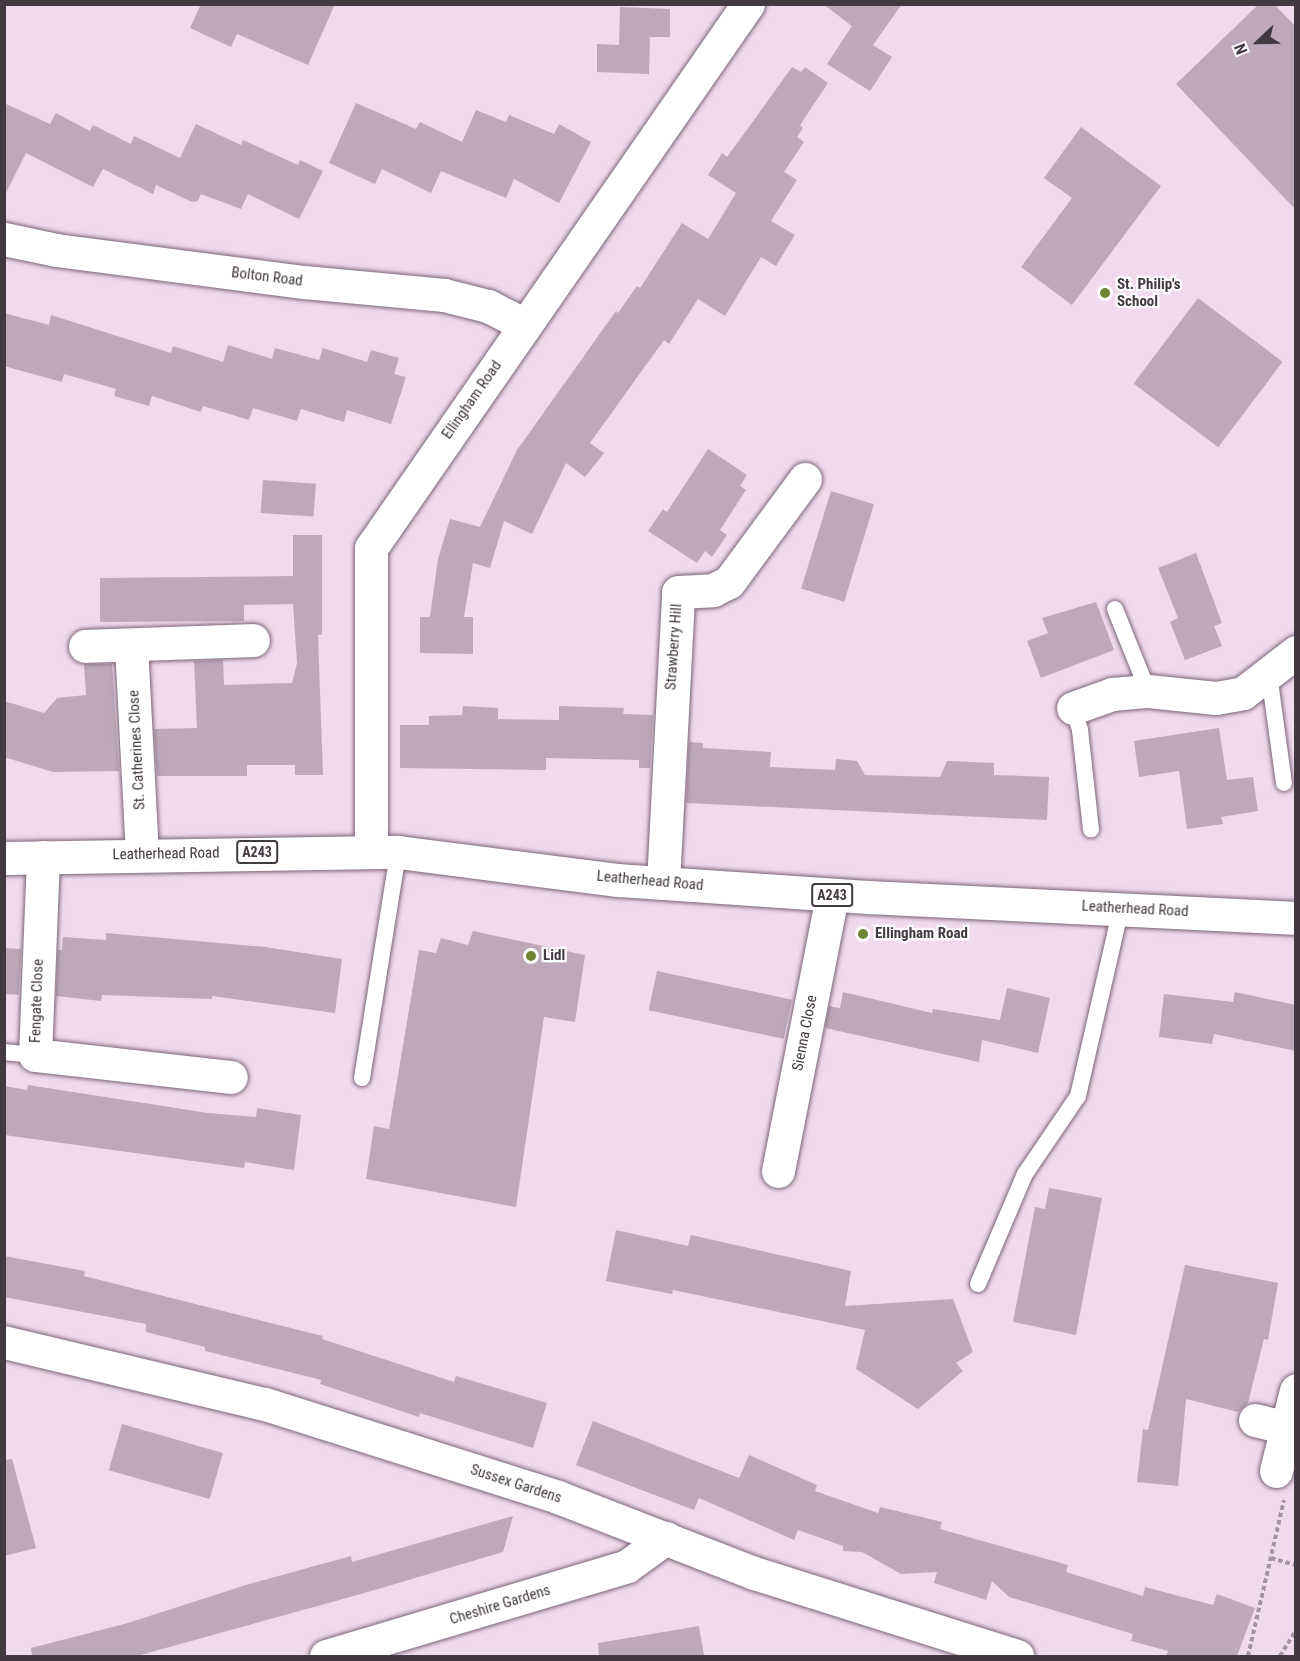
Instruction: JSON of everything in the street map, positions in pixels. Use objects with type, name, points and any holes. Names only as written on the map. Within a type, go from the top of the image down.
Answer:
[{"type":"main road","name":"Ellingham Road","points":[[384,851],[371,548],[748,4]]},
{"type":"main road","name":"Bolton Road","points":[[4,239],[56,250],[304,282],[444,295],[488,306],[525,325]]},
{"type":"main road","name":"Strawberry Hill","points":[[663,884],[678,592],[713,590],[729,582],[805,479]]},
{"type":"main road","points":[[85,646],[253,640]]},
{"type":"main road","name":"St. Catherines Close","points":[[131,645],[142,855]]},
{"type":"main road","points":[[1073,708],[1112,694],[1148,690],[1216,698],[1243,693],[1296,652]]},
{"type":"main road","name":"Leatherhead Road","points":[[4,858],[384,851],[663,884],[832,895],[1296,918]]},
{"type":"main road","name":"Fengate Close","points":[[43,857],[20,1054],[231,1077]]},
{"type":"main road","name":"Sienna Close","points":[[778,1171],[832,895]]},
{"type":"main road","name":"Sussex Gardens","points":[[4,1342],[265,1404],[558,1497],[754,1573],[1017,1656]]},
{"type":"main road","points":[[1276,1471],[1285,1406]]},
{"type":"main road","name":"Cheshire Gardens","points":[[326,1656],[627,1566],[666,1538]]},
{"type":"lane","points":[[1115,609],[1148,690]]},
{"type":"lane","points":[[1269,674],[1284,783]]},
{"type":"lane","points":[[1073,708],[1080,730],[1091,829]]},
{"type":"lane","points":[[362,1077],[384,851]]},
{"type":"lane","points":[[978,1284],[1025,1174],[1078,1096],[1121,908]]},
{"type":"path","points":[[1248,1656],[1290,1475],[1276,1471]]},
{"type":"path","points":[[1271,1558],[1296,1565]]},
{"type":"path","points":[[1280,1656],[1296,1630]]},
{"type":"building","points":[[201,4],[335,4],[308,65],[237,34],[231,47],[190,28]]},
{"type":"building","points":[[823,4],[902,4],[873,45],[892,57],[870,91],[827,64],[852,26]]},
{"type":"building","points":[[1259,4],[1274,4],[1296,27],[1296,210],[1176,84]]},
{"type":"building","points":[[620,7],[670,9],[670,37],[650,37],[649,74],[597,72],[597,44],[619,45]]},
{"type":"building","points":[[792,67],[801,72],[805,67],[828,83],[800,125],[803,128],[797,137],[804,142],[784,172],[797,180],[771,221],[795,235],[776,266],[761,257],[725,316],[698,299],[669,344],[664,340],[590,443],[604,453],[585,477],[566,463],[532,534],[504,521],[490,568],[473,563],[464,617],[473,617],[473,654],[420,653],[420,617],[430,617],[438,559],[450,519],[480,527],[517,450],[616,311],[618,313],[637,286],[640,288],[682,223],[708,239],[736,193],[708,175],[722,153],[727,157]]},
{"type":"building","points":[[4,103],[50,124],[56,113],[90,131],[93,125],[131,144],[134,136],[180,158],[196,124],[241,145],[243,140],[298,165],[300,160],[323,171],[299,219],[248,194],[241,209],[201,194],[198,201],[192,202],[156,185],[153,194],[103,169],[93,187],[26,153],[4,197]]},
{"type":"building","points":[[356,103],[416,129],[420,122],[462,142],[476,110],[506,122],[509,115],[554,134],[559,124],[591,142],[559,203],[514,179],[506,198],[441,171],[431,193],[382,169],[375,184],[329,163]]},
{"type":"building","points":[[1081,127],[1161,186],[1072,305],[1021,267],[1072,198],[1044,178]]},
{"type":"building","points":[[1198,298],[1283,362],[1218,447],[1134,383]]},
{"type":"building","points":[[4,313],[49,325],[51,315],[171,353],[173,346],[223,362],[228,345],[272,359],[275,348],[319,360],[323,348],[367,362],[371,350],[399,358],[394,374],[406,377],[391,424],[347,410],[344,422],[301,409],[297,421],[253,408],[249,420],[203,406],[201,412],[152,396],[149,406],[114,396],[116,389],[64,374],[62,382],[4,366]]},
{"type":"building","points":[[708,449],[747,475],[740,486],[746,490],[720,530],[727,535],[712,557],[705,551],[697,563],[648,531],[663,509],[667,512]]},
{"type":"building","points":[[263,480],[316,484],[314,517],[261,513]]},
{"type":"building","points":[[831,491],[874,504],[844,602],[801,589]]},
{"type":"building","points":[[293,535],[322,535],[322,635],[318,635],[323,775],[295,775],[295,765],[247,765],[247,776],[157,776],[154,729],[197,728],[194,661],[223,660],[224,685],[292,683],[297,663],[293,604],[244,605],[244,621],[100,622],[100,578],[293,576]]},
{"type":"building","points":[[1196,553],[1222,623],[1214,626],[1222,646],[1185,660],[1170,622],[1178,618],[1158,568]]},
{"type":"building","points":[[1096,602],[1114,650],[1041,678],[1027,641],[1048,633],[1042,618]]},
{"type":"building","points":[[84,664],[112,664],[119,771],[53,772],[4,757],[4,701],[44,713],[57,698],[86,695]]},
{"type":"building","points":[[463,706],[498,708],[498,719],[559,720],[559,706],[624,708],[623,714],[653,715],[650,768],[639,768],[639,760],[546,758],[546,770],[400,768],[400,725],[429,725],[429,716],[462,715]]},
{"type":"building","points":[[1219,728],[1227,780],[1253,777],[1258,811],[1221,817],[1223,824],[1187,829],[1179,771],[1139,777],[1134,741]]},
{"type":"building","points":[[689,742],[703,743],[703,748],[771,752],[770,767],[835,770],[836,759],[857,761],[865,775],[940,777],[947,761],[994,763],[994,775],[1049,777],[1047,820],[686,803]]},
{"type":"building","points":[[473,931],[585,955],[575,1022],[544,1017],[516,1207],[366,1179],[374,1126],[389,1129],[419,950],[436,953],[441,938],[468,945]]},
{"type":"building","points":[[106,933],[265,947],[342,959],[335,1013],[212,996],[212,999],[102,995],[101,1001],[56,996],[58,950],[62,950],[63,937],[106,940]]},
{"type":"building","points":[[4,948],[21,949],[19,995],[4,994]]},
{"type":"building","points":[[657,971],[792,1000],[784,1039],[649,1010]]},
{"type":"building","points":[[1007,988],[1050,998],[1038,1053],[982,1040],[979,1062],[825,1028],[829,1006],[840,1008],[843,992],[932,1013],[933,1009],[1000,1020]]},
{"type":"building","points":[[1235,992],[1296,1005],[1296,1051],[1214,1034],[1212,1044],[1159,1037],[1164,994],[1233,1002]]},
{"type":"building","points":[[28,1085],[208,1113],[256,1117],[257,1108],[301,1115],[294,1170],[245,1162],[244,1168],[4,1135],[4,1086],[27,1090]]},
{"type":"building","points":[[1049,1188],[1102,1198],[1076,1335],[1013,1322],[1035,1207],[1045,1209]]},
{"type":"building","points":[[616,1230],[688,1246],[691,1235],[851,1271],[845,1306],[953,1299],[973,1352],[956,1363],[963,1371],[918,1409],[856,1369],[865,1330],[673,1290],[672,1294],[606,1281]]},
{"type":"building","points":[[4,1256],[85,1271],[84,1276],[323,1336],[322,1339],[454,1382],[456,1376],[547,1403],[533,1448],[420,1413],[419,1417],[320,1384],[321,1380],[205,1351],[205,1347],[146,1332],[146,1324],[4,1297]]},
{"type":"building","points":[[1185,1265],[1278,1283],[1268,1340],[1264,1339],[1248,1403],[1238,1412],[1186,1399],[1178,1486],[1137,1482],[1143,1429],[1148,1430]]},
{"type":"building","points":[[593,1421],[739,1478],[749,1455],[817,1485],[815,1491],[878,1513],[880,1507],[942,1522],[940,1529],[1068,1565],[1066,1572],[1143,1596],[1145,1587],[1213,1605],[1217,1594],[1255,1608],[1237,1656],[1166,1656],[1168,1651],[1131,1641],[1133,1634],[1009,1597],[992,1581],[986,1600],[934,1583],[937,1572],[901,1574],[862,1552],[843,1551],[843,1546],[798,1530],[794,1540],[699,1498],[694,1510],[576,1465]]},
{"type":"building","points":[[122,1424],[223,1453],[210,1499],[109,1470]]},
{"type":"building","points":[[12,1459],[36,1548],[4,1556],[4,1460]]},
{"type":"building","points":[[513,1516],[503,1552],[361,1594],[137,1656],[32,1656],[31,1648],[128,1623],[249,1584],[351,1556],[352,1562]]},
{"type":"building","points":[[699,1626],[704,1656],[599,1656],[598,1643]]},
{"type":"place","name":"St. Philip's School","points":[[1105,293]]},
{"type":"place","name":"Ellingham Road","points":[[863,934]]},
{"type":"place","name":"Lidl","points":[[531,956]]}]
